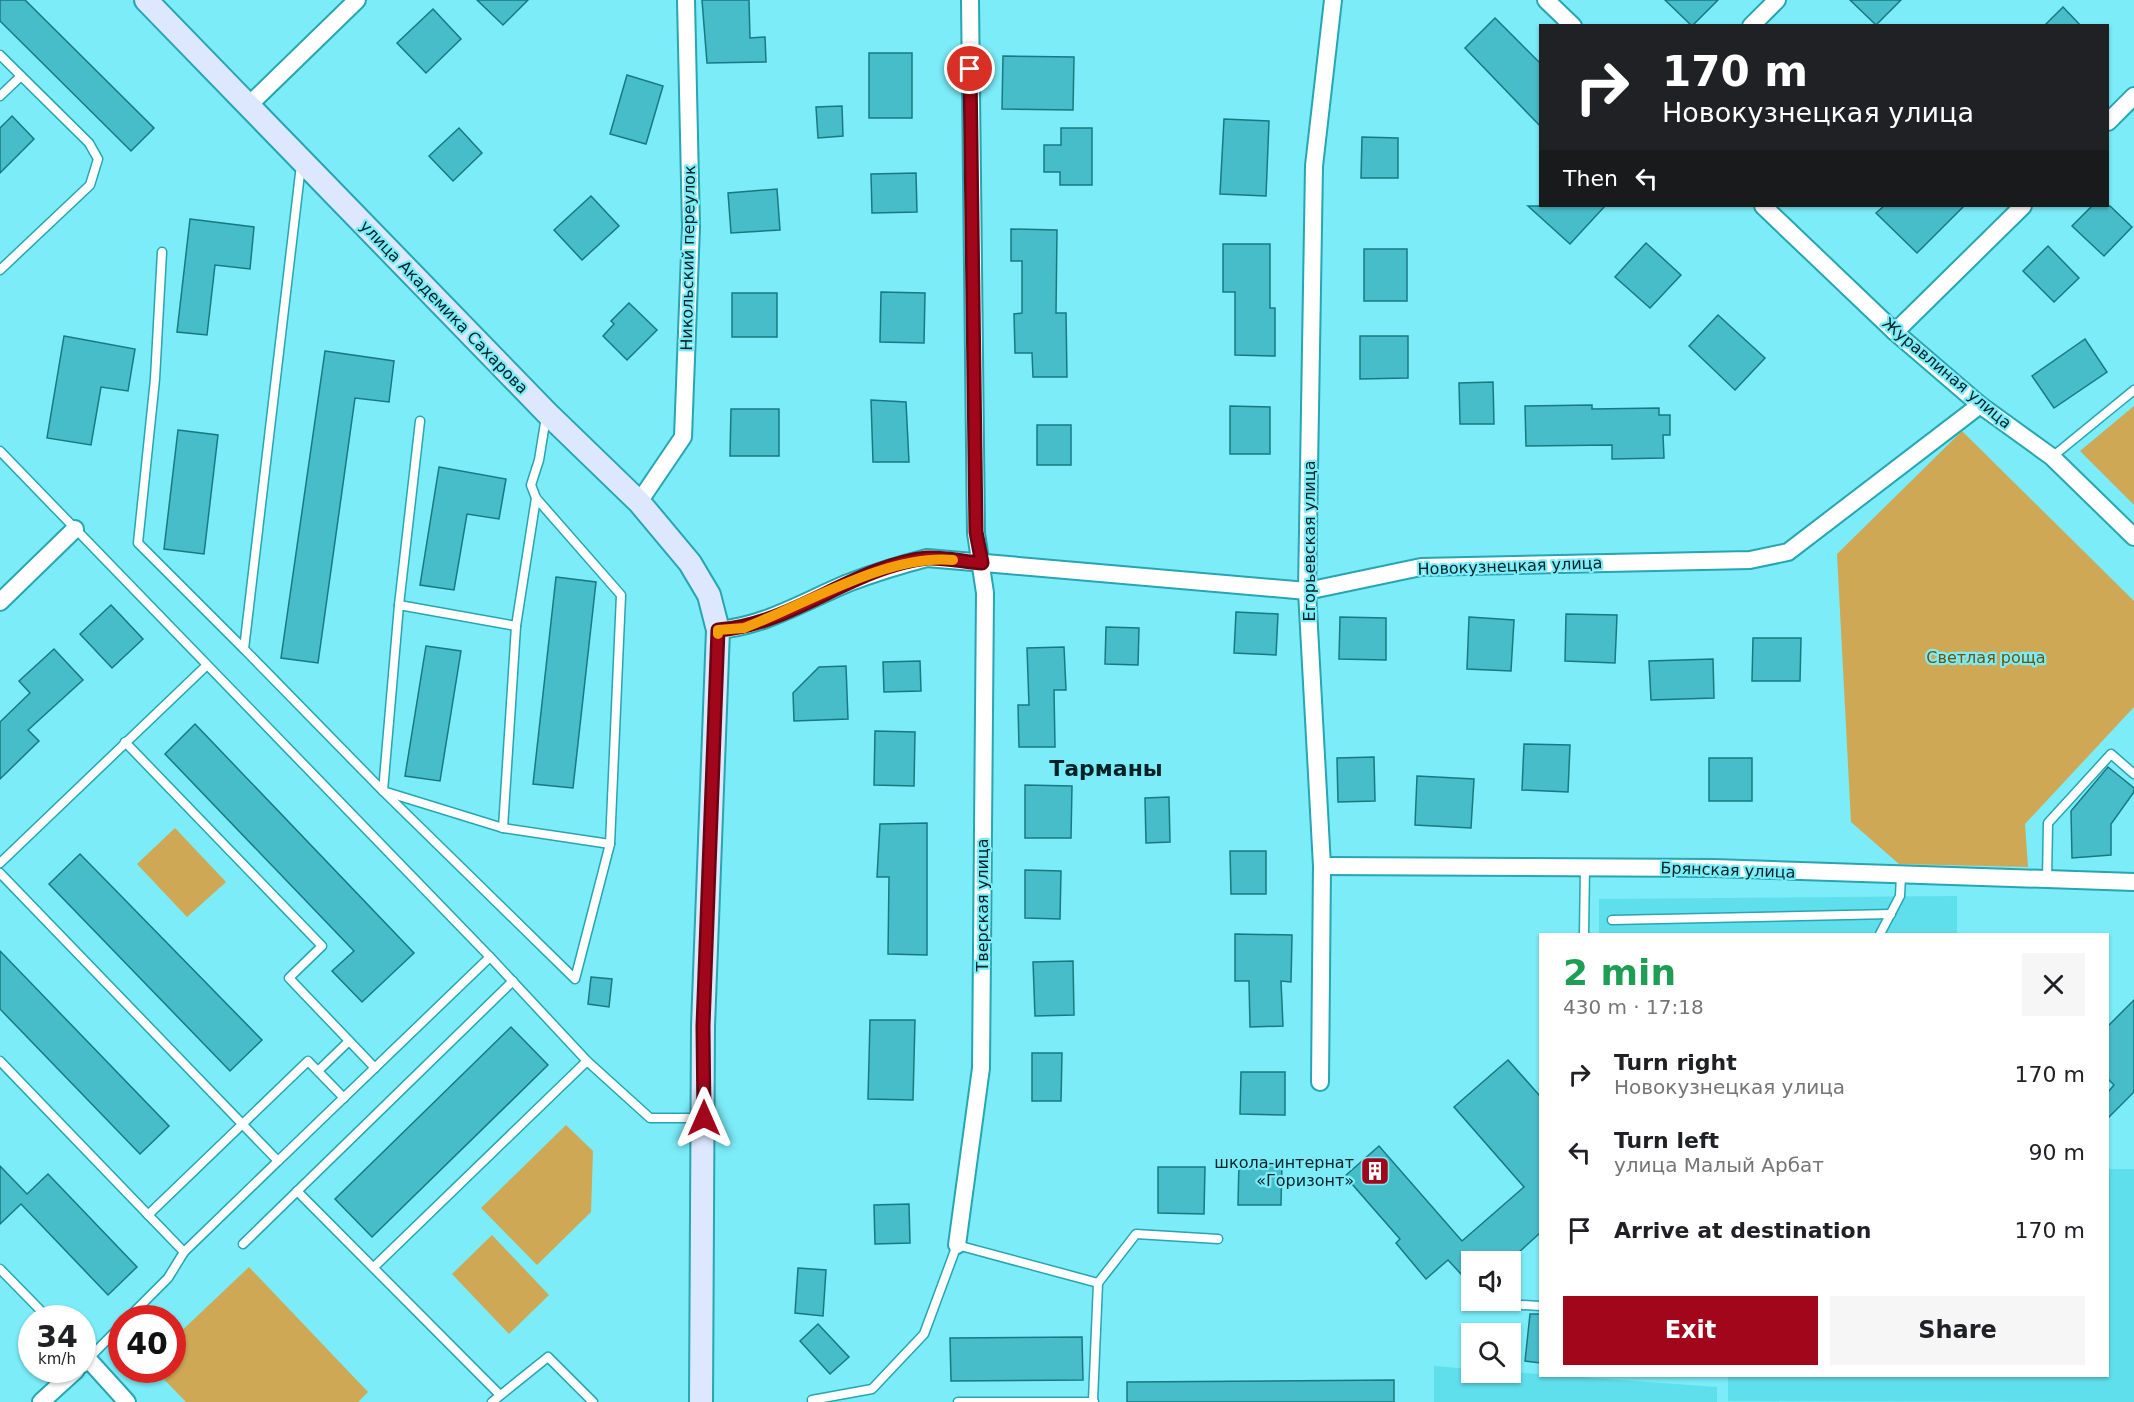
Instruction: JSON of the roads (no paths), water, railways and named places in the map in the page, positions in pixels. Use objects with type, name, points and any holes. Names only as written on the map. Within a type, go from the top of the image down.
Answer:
[{"type":"street","name":"улица Академика Сахарова","points":[[146,0],[547,413],[639,502],[690,563],[709,596],[718,630],[703,1026],[700,1402]]},
{"type":"street","points":[[248,106],[357,0]]},
{"type":"street","name":"Никольский переулок","points":[[639,502],[683,437],[691,227],[686,0]]},
{"type":"street","name":"Тверская улица","points":[[957,1245],[981,1068],[985,593],[976,532],[970,0]]},
{"type":"street","name":"Егорьевская улица","points":[[1320,1082],[1322,866],[1307,591],[1314,166],[1333,0]]},
{"type":"street","points":[[1546,0],[1571,24]]},
{"type":"street","points":[[1753,24],[1777,0]]},
{"type":"street","points":[[2109,121],[2134,96]]},
{"type":"street","name":"Журавлиная улица","points":[[1764,207],[1895,332],[1980,405],[2052,457],[2134,537]]},
{"type":"street","points":[[1895,332],[2022,207]]},
{"type":"street","name":"Новокузнецкая улица","points":[[718,630],[744,628],[848,584],[927,558],[1307,591],[1421,567],[1750,560],[1788,552],[1980,405]]},
{"type":"street","points":[[0,602],[75,529]]},
{"type":"street","name":"Брянская улица","points":[[1322,866],[1714,868],[2134,882]]},
{"type":"street","points":[[96,1374],[127,1402]]},
{"type":"street","points":[[41,1402],[60,1383]]},
{"type":"lane","points":[[0,55],[88,143],[98,159],[90,184],[0,270]]},
{"type":"lane","points":[[0,96],[21,76]]},
{"type":"lane","points":[[244,649],[301,161]]},
{"type":"lane","points":[[162,252],[155,379],[138,543],[383,791],[575,979],[610,844],[621,595],[536,498],[531,485],[539,460],[547,413]]},
{"type":"lane","points":[[2052,457],[2134,390]]},
{"type":"lane","points":[[383,791],[399,605],[420,421]]},
{"type":"lane","points":[[0,451],[490,957],[587,1061],[650,1118],[704,1118]]},
{"type":"lane","points":[[503,828],[516,626],[536,498]]},
{"type":"lane","points":[[399,605],[516,626]]},
{"type":"lane","points":[[0,863],[206,666]]},
{"type":"lane","points":[[125,742],[322,946],[289,978],[375,1068]]},
{"type":"lane","points":[[2047,880],[2048,823],[2111,754],[2134,774]]},
{"type":"lane","points":[[383,791],[503,828],[610,844]]},
{"type":"lane","points":[[1584,933],[1585,867]]},
{"type":"lane","points":[[0,873],[278,1161]]},
{"type":"lane","points":[[1881,933],[1900,896],[1901,876]]},
{"type":"lane","points":[[1612,920],[1891,914]]},
{"type":"lane","points":[[141,1305],[168,1278],[183,1252],[490,957]]},
{"type":"lane","points":[[243,1244],[513,981]]},
{"type":"lane","points":[[318,1071],[349,1041]]},
{"type":"lane","points":[[0,1061],[183,1252]]},
{"type":"lane","points":[[148,1215],[308,1061],[344,1098]]},
{"type":"lane","points":[[374,1267],[587,1061]]},
{"type":"lane","points":[[297,1191],[500,1395]]},
{"type":"lane","points":[[958,1402],[1094,1401],[1098,1283],[1136,1234],[1218,1239]]},
{"type":"lane","points":[[812,1400],[872,1389],[917,1342],[924,1334],[957,1245],[1098,1283]]},
{"type":"lane","points":[[0,1269],[35,1305]]},
{"type":"lane","points":[[1521,1305],[1539,1306]]},
{"type":"lane","points":[[96,1348],[108,1338]]},
{"type":"lane","points":[[492,1402],[548,1357],[593,1402]]},
{"type":"place","name":"школа-интернат «Горизонт»","points":[[1375,1171]]},
{"type":"district","name":"Тарманы","points":[[1106,768]]},
{"type":"park label","name":"Светлая роща","points":[[1986,657]]}]
